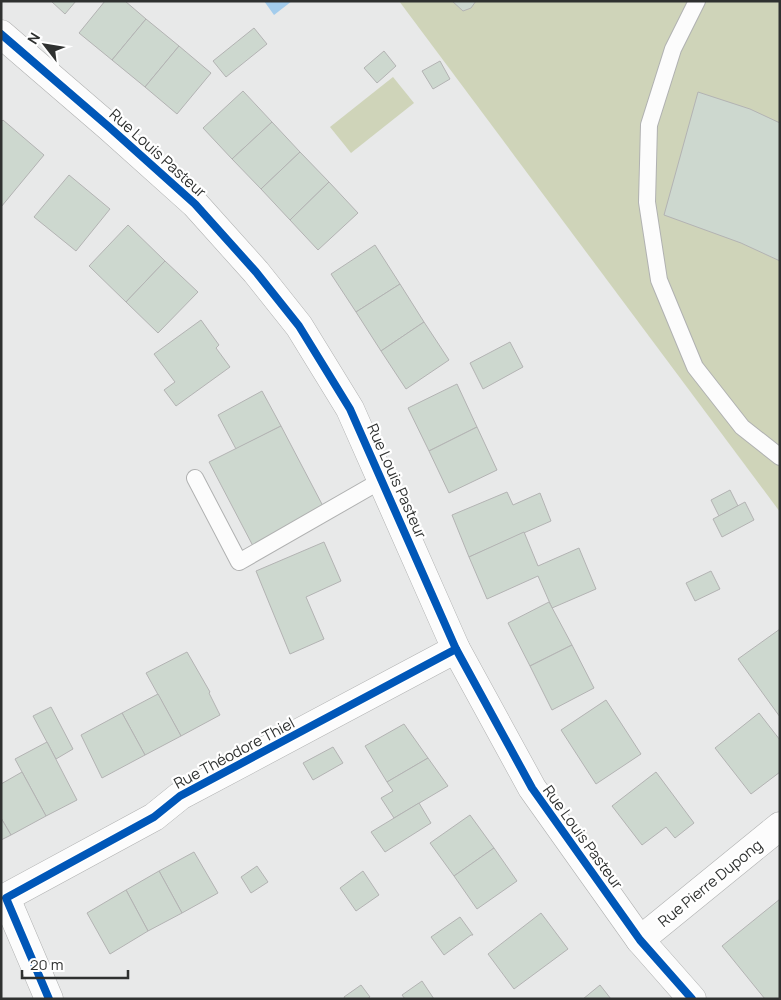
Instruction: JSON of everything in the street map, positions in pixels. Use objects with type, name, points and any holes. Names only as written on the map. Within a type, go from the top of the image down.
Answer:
[{"type":"street","name":"Rue Louis Pasteur","points":[[1,34],[195,204],[256,272],[299,326],[350,409],[456,649],[532,788],[640,940],[692,999]]},
{"type":"street","name":"Rue Théodore Thiel","points":[[4,899],[154,818],[180,796],[456,649]]},
{"type":"street","name":"Rue Pierre Dupong","points":[[640,940],[780,826]]},
{"type":"street","points":[[4,899],[49,999]]},
{"type":"lane","points":[[697,1],[673,49],[649,125],[647,202],[659,280],[695,367],[742,427],[780,458]]},
{"type":"lane","points":[[195,478],[239,562],[382,480]]},
{"type":"green space","points":[[399,1],[780,1],[780,512]]},
{"type":"green space","points":[[393,77],[414,103],[351,153],[330,127]]},
{"type":"water","points":[[264,1],[292,1],[274,15]]},
{"type":"building","points":[[51,1],[76,1],[65,14]]},
{"type":"building","points":[[105,1],[125,1],[146,19],[112,60],[79,33]]},
{"type":"building","points":[[452,1],[476,1],[471,8],[463,11]]},
{"type":"building","points":[[146,19],[179,46],[145,87],[112,60]]},
{"type":"building","points":[[254,28],[267,44],[226,77],[213,61]]},
{"type":"building","points":[[179,46],[211,73],[177,114],[145,87]]},
{"type":"building","points":[[384,51],[396,66],[377,83],[364,68]]},
{"type":"building","points":[[440,61],[450,79],[433,89],[422,71]]},
{"type":"building","points":[[243,91],[272,122],[232,159],[203,128]]},
{"type":"building","points":[[698,92],[750,109],[780,123],[780,261],[741,243],[664,215]]},
{"type":"building","points":[[3,120],[44,155],[1,207],[1,122]]},
{"type":"building","points":[[272,122],[300,152],[261,189],[232,159]]},
{"type":"building","points":[[300,152],[329,182],[290,220],[261,189]]},
{"type":"building","points":[[69,175],[110,209],[76,251],[34,217]]},
{"type":"building","points":[[329,182],[358,213],[318,250],[290,220]]},
{"type":"building","points":[[128,225],[165,261],[126,302],[89,266]]},
{"type":"building","points":[[375,245],[400,284],[356,312],[331,274]]},
{"type":"building","points":[[165,261],[198,292],[158,333],[126,302]]},
{"type":"building","points":[[400,284],[424,322],[381,351],[356,312]]},
{"type":"building","points":[[201,320],[219,345],[216,348],[230,367],[176,406],[164,390],[175,382],[154,354]]},
{"type":"building","points":[[424,322],[449,360],[406,389],[381,351]]},
{"type":"building","points":[[510,342],[523,367],[483,389],[470,363]]},
{"type":"building","points":[[457,384],[477,427],[429,451],[408,408]]},
{"type":"building","points":[[262,391],[281,426],[236,449],[218,415]]},
{"type":"building","points":[[281,426],[324,508],[253,546],[209,462]]},
{"type":"building","points":[[477,427],[497,470],[449,493],[429,451]]},
{"type":"building","points":[[730,490],[738,506],[719,516],[711,500]]},
{"type":"building","points":[[507,492],[513,505],[540,493],[551,521],[469,557],[452,515]]},
{"type":"building","points":[[745,502],[754,520],[722,537],[713,519]]},
{"type":"building","points":[[524,532],[538,566],[579,548],[596,589],[552,608],[538,576],[487,599],[469,557]]},
{"type":"building","points":[[324,542],[341,581],[306,597],[324,639],[290,654],[256,571]]},
{"type":"building","points":[[711,571],[720,589],[695,601],[686,583]]},
{"type":"building","points":[[549,602],[572,645],[530,666],[508,623]]},
{"type":"building","points":[[780,629],[780,717],[738,659]]},
{"type":"building","points":[[572,645],[594,688],[552,710],[530,666]]},
{"type":"building","points":[[187,652],[210,692],[220,715],[181,736],[146,673]]},
{"type":"building","points":[[158,694],[181,736],[145,755],[122,713]]},
{"type":"building","points":[[606,700],[641,754],[596,784],[561,730]]},
{"type":"building","points":[[51,707],[73,749],[56,759],[33,716]]},
{"type":"building","points":[[122,713],[145,755],[102,778],[81,735]]},
{"type":"building","points":[[759,713],[780,740],[780,772],[751,794],[715,748]]},
{"type":"building","points":[[404,724],[428,758],[387,782],[365,746]]},
{"type":"building","points":[[47,742],[77,800],[46,816],[15,759]]},
{"type":"building","points":[[333,747],[343,763],[313,780],[303,763]]},
{"type":"building","points":[[428,758],[448,786],[394,818],[381,798],[393,791],[387,782]]},
{"type":"building","points":[[22,772],[46,816],[11,835],[1,818],[1,784]]},
{"type":"building","points":[[656,772],[694,823],[675,838],[666,827],[642,845],[612,806]]},
{"type":"building","points":[[419,803],[431,823],[385,852],[371,832]]},
{"type":"building","points":[[470,815],[494,848],[454,876],[430,843]]},
{"type":"building","points":[[1,818],[11,835],[1,840]]},
{"type":"building","points":[[494,848],[517,881],[477,909],[454,876]]},
{"type":"building","points":[[194,852],[218,893],[182,913],[159,871]]},
{"type":"building","points":[[257,866],[268,882],[251,893],[241,877]]},
{"type":"building","points":[[159,871],[182,913],[148,931],[126,890]]},
{"type":"building","points":[[363,871],[379,895],[356,911],[340,888]]},
{"type":"building","points":[[126,890],[148,931],[110,954],[87,913]]},
{"type":"building","points":[[780,899],[780,999],[765,999],[722,946]]},
{"type":"building","points":[[541,913],[568,949],[514,989],[488,954]]},
{"type":"building","points":[[460,917],[473,935],[444,955],[431,937]]},
{"type":"building","points":[[422,981],[434,999],[405,999],[402,995]]},
{"type":"building","points":[[361,985],[370,997],[367,999],[345,999],[344,997]]},
{"type":"building","points":[[600,985],[611,999],[583,999]]},
{"type":"cycle path","points":[[1,34],[195,204],[256,272],[299,326],[350,409],[456,649],[532,788],[640,940],[692,999]]},
{"type":"cycle path","points":[[49,999],[6,898],[154,817],[180,796],[456,649]]}]
